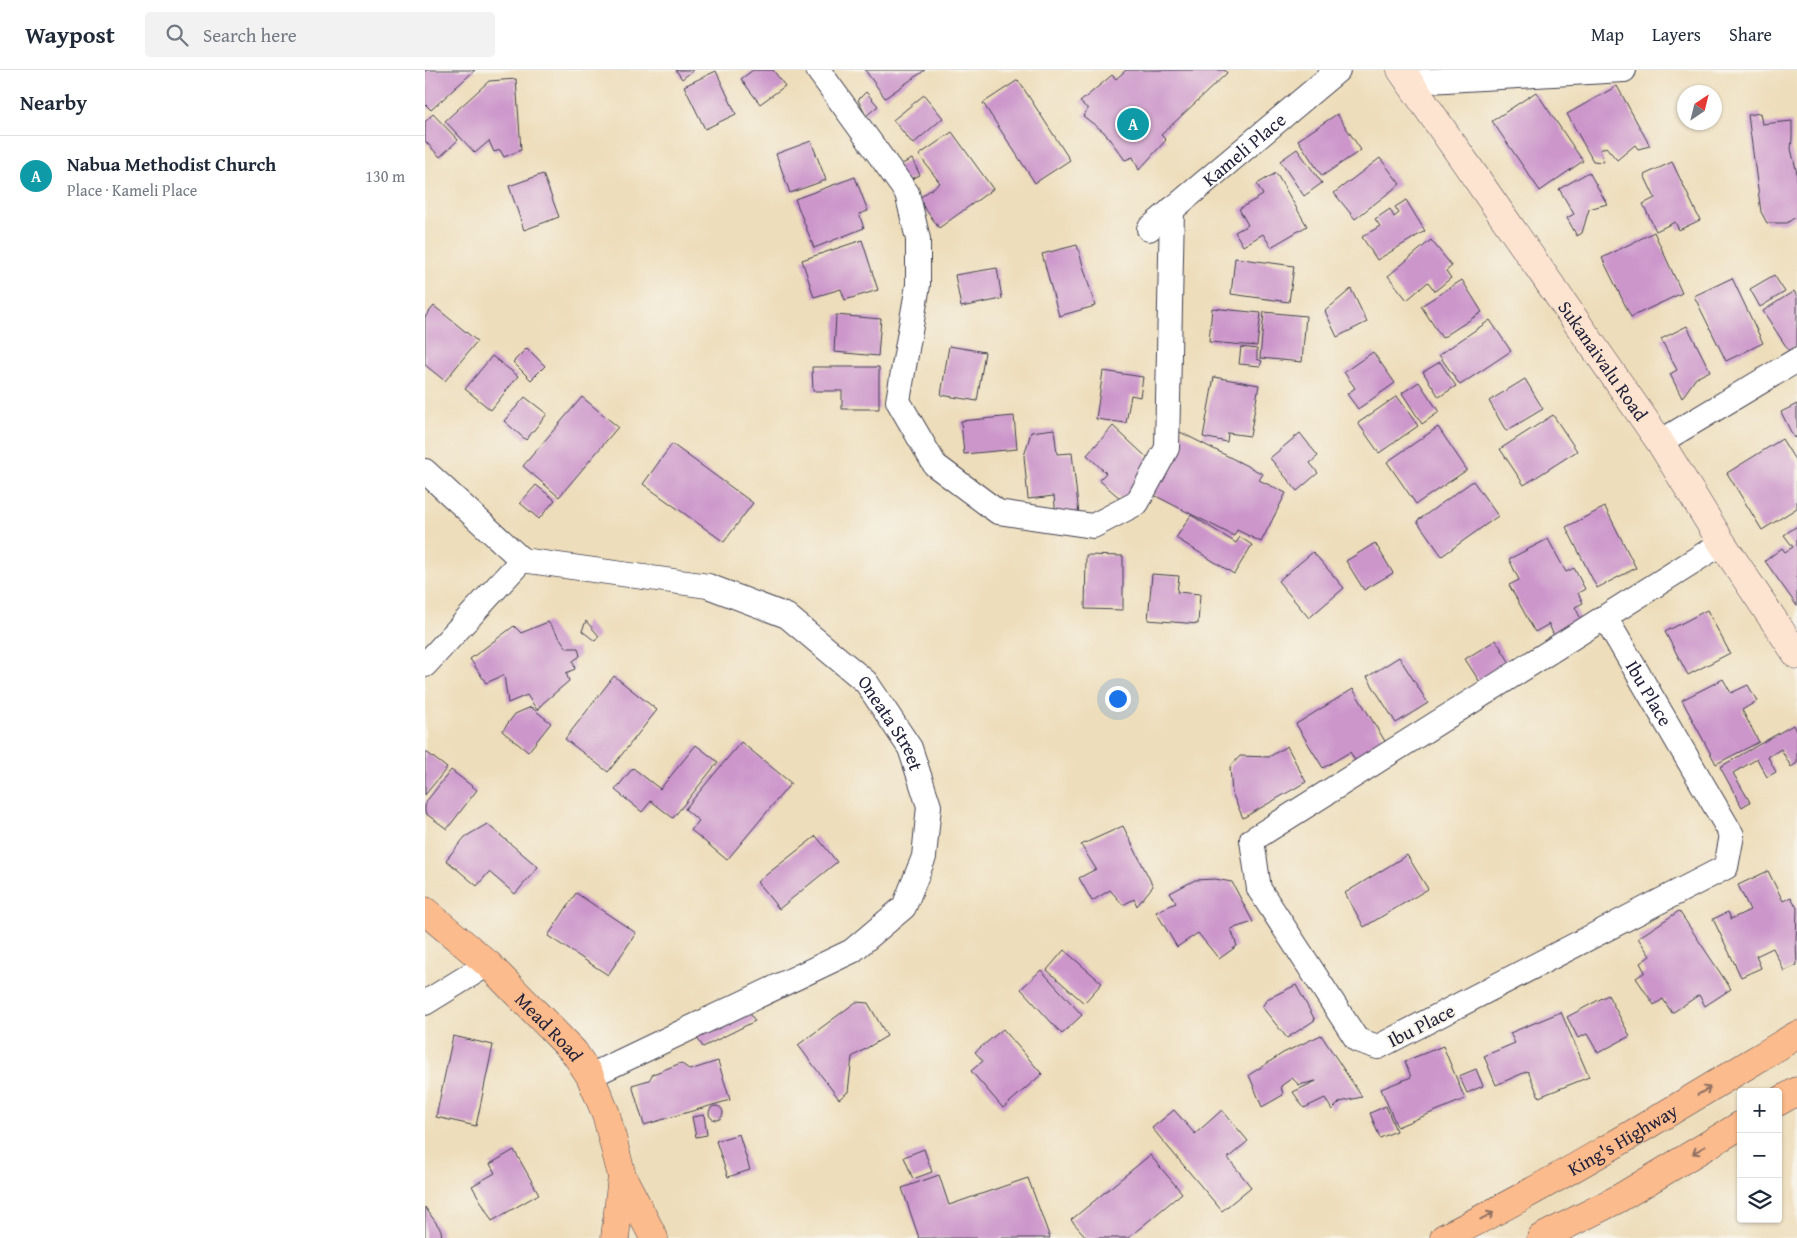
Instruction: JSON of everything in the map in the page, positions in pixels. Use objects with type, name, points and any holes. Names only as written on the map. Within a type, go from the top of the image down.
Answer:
[{"type":"main road","name":"Sukanaivalu Road","points":[[1405,76],[1660,442],[1722,544],[1797,655]]},
{"type":"main road","name":"Mead Road","points":[[425,912],[488,964],[574,1052],[591,1076],[607,1114],[622,1176],[654,1238]]},
{"type":"main road","name":"King's Highway","points":[[1444,1238],[1579,1166],[1797,1035]]},
{"type":"main road","points":[[1782,1100],[1797,1091]]},
{"type":"main road","points":[[1541,1238],[1618,1198],[1737,1127]]},
{"type":"main road","name":"Mead Road","points":[[615,1238],[622,1176]]},
{"type":"street","points":[[818,70],[907,193],[918,239],[918,286],[898,401],[935,465],[998,512],[1093,526],[1137,503],[1167,448],[1172,209]]},
{"type":"street","name":"Kameli Place","points":[[1149,229],[1338,70]]},
{"type":"street","points":[[1405,76],[1625,70]]},
{"type":"street","points":[[1660,442],[1797,360]]},
{"type":"street","points":[[425,471],[521,560],[425,665]]},
{"type":"street","name":"Ibu Place","points":[[1605,617],[1732,835],[1726,867],[1378,1047],[1357,1040],[1259,889],[1252,840],[1605,617],[1722,544]]},
{"type":"street","name":"Oneata Street","points":[[521,560],[708,586],[787,616],[866,682],[910,748],[929,806],[924,857],[904,907],[852,951],[591,1076]]},
{"type":"street","points":[[425,1003],[488,964]]},
{"type":"building","points":[[425,70],[475,70],[431,110],[425,104]]},
{"type":"building","points":[[676,70],[694,70],[682,79]]},
{"type":"building","points":[[753,70],[773,70],[785,86],[760,104],[741,79]]},
{"type":"building","points":[[865,70],[925,70],[885,98]]},
{"type":"building","points":[[1126,70],[1225,70],[1227,73],[1161,135],[1166,140],[1139,170],[1133,157],[1125,160],[1104,132],[1083,116],[1088,109],[1080,102],[1112,75],[1116,79]]},
{"type":"building","points":[[716,71],[736,114],[705,129],[684,86]]},
{"type":"building","points":[[516,79],[521,150],[504,157],[500,150],[494,152],[489,141],[475,153],[445,121],[489,81]]},
{"type":"building","points":[[1018,80],[1070,160],[1035,183],[983,103]]},
{"type":"building","points":[[1617,86],[1650,146],[1638,149],[1635,145],[1617,160],[1606,147],[1600,150],[1604,162],[1593,161],[1567,114]]},
{"type":"building","points":[[866,92],[878,106],[866,116],[858,100]]},
{"type":"building","points":[[1536,92],[1583,161],[1540,191],[1492,121]]},
{"type":"building","points":[[924,95],[943,118],[913,144],[893,120]]},
{"type":"building","points":[[1760,113],[1762,124],[1792,121],[1791,149],[1797,173],[1797,216],[1787,223],[1767,223],[1761,212],[1748,115]]},
{"type":"building","points":[[433,114],[458,140],[440,157],[425,141],[425,122]]},
{"type":"building","points":[[1337,114],[1361,150],[1322,176],[1298,140]]},
{"type":"building","points":[[952,132],[993,189],[939,228],[918,199],[940,183],[919,155]]},
{"type":"building","points":[[811,141],[826,180],[790,193],[776,154]]},
{"type":"building","points":[[1297,149],[1322,183],[1304,196],[1280,161]]},
{"type":"building","points":[[1380,158],[1400,184],[1355,219],[1334,193]]},
{"type":"building","points":[[912,159],[920,175],[903,183],[896,167]]},
{"type":"building","points":[[1672,162],[1700,220],[1679,230],[1675,222],[1656,231],[1643,204],[1655,198],[1644,175]]},
{"type":"building","points":[[1589,172],[1607,204],[1589,209],[1582,233],[1577,236],[1567,218],[1574,214],[1559,189]]},
{"type":"building","points":[[1276,173],[1307,226],[1271,247],[1263,234],[1243,246],[1235,232],[1248,225],[1239,209],[1263,195],[1257,184]]},
{"type":"building","points":[[543,174],[559,217],[524,230],[509,186]]},
{"type":"building","points":[[855,177],[868,211],[859,214],[864,228],[814,248],[795,199]]},
{"type":"building","points":[[1406,200],[1425,231],[1377,260],[1362,237],[1380,226],[1375,219],[1390,209],[1394,217],[1399,213],[1395,207]]},
{"type":"building","points":[[1654,232],[1682,293],[1631,317],[1602,258]]},
{"type":"building","points":[[862,240],[878,290],[845,300],[841,289],[814,297],[802,260]]},
{"type":"building","points":[[1431,240],[1452,266],[1446,271],[1451,278],[1435,291],[1428,282],[1407,300],[1388,276]]},
{"type":"building","points":[[1077,245],[1095,306],[1059,316],[1042,254]]},
{"type":"building","points":[[1235,258],[1294,266],[1289,302],[1231,294]]},
{"type":"building","points":[[997,268],[1002,299],[961,307],[955,275]]},
{"type":"building","points":[[1774,275],[1785,292],[1760,307],[1750,289]]},
{"type":"building","points":[[1732,278],[1763,343],[1726,361],[1694,296]]},
{"type":"building","points":[[1462,280],[1482,312],[1442,338],[1421,306]]},
{"type":"building","points":[[1351,289],[1367,322],[1337,337],[1325,311]]},
{"type":"building","points":[[1794,291],[1797,297],[1797,345],[1789,351],[1763,311]]},
{"type":"building","points":[[434,306],[477,341],[445,381],[425,365],[425,317]]},
{"type":"building","points":[[1212,308],[1261,313],[1257,346],[1209,342]]},
{"type":"building","points":[[1264,312],[1306,316],[1302,362],[1260,358]]},
{"type":"building","points":[[836,315],[881,319],[878,356],[834,352]]},
{"type":"building","points":[[1490,320],[1511,351],[1460,385],[1439,355]]},
{"type":"building","points":[[1687,326],[1710,371],[1696,378],[1682,398],[1670,374],[1677,370],[1661,339]]},
{"type":"building","points":[[949,346],[985,352],[977,401],[941,395]]},
{"type":"building","points":[[1241,347],[1257,349],[1257,359],[1262,361],[1260,366],[1239,364]]},
{"type":"building","points":[[527,348],[545,366],[531,380],[513,362]]},
{"type":"building","points":[[1373,352],[1395,383],[1358,409],[1347,394],[1355,388],[1344,372]]},
{"type":"building","points":[[492,356],[518,376],[491,410],[465,389]]},
{"type":"building","points":[[1440,362],[1456,386],[1439,397],[1423,372]]},
{"type":"building","points":[[812,367],[879,367],[879,409],[842,409],[842,391],[813,391]]},
{"type":"building","points":[[1103,371],[1143,377],[1140,397],[1131,395],[1126,423],[1096,419]]},
{"type":"building","points":[[1214,377],[1259,385],[1250,436],[1228,433],[1227,442],[1203,437]]},
{"type":"building","points":[[1525,379],[1543,409],[1506,431],[1489,401]]},
{"type":"building","points":[[1419,382],[1439,412],[1422,424],[1402,393]]},
{"type":"building","points":[[1397,396],[1418,426],[1379,453],[1358,423]]},
{"type":"building","points":[[525,397],[547,414],[526,440],[504,421]]},
{"type":"building","points":[[582,397],[618,427],[559,497],[523,466]]},
{"type":"building","points":[[1797,404],[1797,436],[1794,438],[1781,412]]},
{"type":"building","points":[[1553,415],[1577,451],[1524,485],[1500,449]]},
{"type":"building","points":[[1014,416],[1017,449],[964,454],[961,421]]},
{"type":"building","points":[[1113,426],[1155,465],[1122,500],[1099,480],[1106,473],[1087,455]]},
{"type":"building","points":[[1438,427],[1467,470],[1416,504],[1387,462]]},
{"type":"building","points":[[1054,429],[1057,454],[1072,453],[1079,514],[1056,516],[1054,496],[1028,499],[1024,456],[1031,432]]},
{"type":"building","points":[[1176,430],[1263,474],[1259,480],[1286,493],[1261,542],[1237,530],[1234,536],[1146,491]]},
{"type":"building","points":[[1300,433],[1318,456],[1310,463],[1318,473],[1297,491],[1270,458]]},
{"type":"building","points":[[1782,439],[1797,463],[1797,508],[1762,530],[1727,473]]},
{"type":"building","points":[[672,444],[753,503],[724,542],[643,484]]},
{"type":"building","points":[[1473,481],[1498,516],[1442,556],[1417,521]]},
{"type":"building","points":[[536,485],[555,500],[539,519],[520,503]]},
{"type":"building","points":[[1605,507],[1636,568],[1597,588],[1566,527]]},
{"type":"building","points":[[1191,515],[1236,543],[1240,537],[1252,545],[1234,574],[1176,538]]},
{"type":"building","points":[[1797,526],[1797,606],[1765,561],[1782,548],[1785,552],[1793,547],[1784,535]]},
{"type":"building","points":[[1548,539],[1566,572],[1574,568],[1585,589],[1578,593],[1583,603],[1575,607],[1582,621],[1554,636],[1549,624],[1535,632],[1509,585],[1519,580],[1509,559]]},
{"type":"building","points":[[1375,543],[1393,573],[1364,590],[1346,561]]},
{"type":"building","points":[[1313,552],[1344,588],[1309,618],[1278,581]]},
{"type":"building","points":[[1086,555],[1123,556],[1123,610],[1085,609]]},
{"type":"building","points":[[1152,574],[1179,576],[1177,592],[1200,594],[1198,624],[1148,620]]},
{"type":"building","points":[[1707,610],[1730,653],[1688,675],[1665,632]]},
{"type":"building","points":[[586,621],[599,636],[595,641],[582,631]]},
{"type":"building","points":[[548,622],[567,648],[578,648],[580,656],[573,661],[575,669],[566,673],[569,681],[537,710],[527,695],[508,703],[504,675],[486,683],[470,659],[514,626],[521,633]]},
{"type":"building","points":[[1496,640],[1513,668],[1483,687],[1465,659]]},
{"type":"building","points":[[1399,657],[1428,703],[1396,723],[1367,677]]},
{"type":"building","points":[[614,676],[657,710],[608,772],[565,739]]},
{"type":"building","points":[[1723,679],[1731,693],[1748,685],[1757,701],[1742,710],[1759,742],[1716,764],[1682,700]]},
{"type":"building","points":[[1353,689],[1388,746],[1358,765],[1350,752],[1323,768],[1296,724]]},
{"type":"building","points":[[531,707],[551,723],[528,752],[502,731],[515,714]]},
{"type":"building","points":[[1793,725],[1797,733],[1797,763],[1791,767],[1781,749],[1768,757],[1776,772],[1767,777],[1757,759],[1733,773],[1750,802],[1742,807],[1720,767]]},
{"type":"building","points":[[741,742],[791,783],[727,860],[691,830],[699,821],[685,809]]},
{"type":"building","points":[[696,745],[718,762],[673,818],[651,801],[642,812],[615,790],[633,768],[660,789]]},
{"type":"building","points":[[1287,746],[1306,782],[1243,818],[1232,793],[1230,767],[1240,756],[1269,757]]},
{"type":"building","points":[[425,751],[447,768],[425,795]]},
{"type":"building","points":[[451,770],[477,790],[447,829],[425,813],[425,803]]},
{"type":"building","points":[[487,824],[538,867],[515,894],[489,872],[477,886],[446,860],[465,837]]},
{"type":"building","points":[[1123,826],[1153,886],[1137,906],[1134,899],[1123,905],[1110,890],[1092,901],[1079,878],[1096,869],[1081,845]]},
{"type":"building","points":[[816,836],[837,862],[779,909],[757,882]]},
{"type":"building","points":[[1407,855],[1428,889],[1364,927],[1345,893]]},
{"type":"building","points":[[1768,871],[1783,901],[1791,897],[1797,908],[1797,965],[1784,971],[1773,948],[1756,956],[1761,968],[1741,977],[1713,919],[1728,912],[1731,919],[1750,910],[1738,885]]},
{"type":"building","points":[[1215,879],[1232,882],[1253,922],[1231,929],[1237,946],[1219,959],[1198,933],[1177,947],[1156,912],[1176,903],[1170,893],[1195,880]]},
{"type":"building","points":[[576,893],[636,933],[608,975],[548,936]]},
{"type":"building","points":[[1679,911],[1731,989],[1705,1006],[1699,995],[1672,1013],[1663,999],[1654,1005],[1636,978],[1645,972],[1640,963],[1650,956],[1638,938]]},
{"type":"building","points":[[1064,950],[1102,983],[1084,1003],[1047,970]]},
{"type":"building","points":[[1041,970],[1082,1015],[1062,1034],[1021,989]]},
{"type":"building","points":[[1296,985],[1315,1020],[1287,1038],[1262,1007],[1267,999]]},
{"type":"building","points":[[1608,995],[1630,1036],[1598,1053],[1587,1034],[1578,1038],[1567,1017]]},
{"type":"building","points":[[856,1002],[868,1003],[887,1036],[852,1057],[848,1092],[839,1099],[798,1045]]},
{"type":"building","points":[[747,1009],[755,1021],[703,1047],[695,1035]]},
{"type":"building","points":[[1561,1012],[1589,1077],[1539,1097],[1528,1071],[1496,1085],[1484,1056],[1515,1043],[1510,1033]]},
{"type":"building","points":[[1003,1029],[1042,1074],[1003,1108],[971,1071],[983,1061],[975,1052]]},
{"type":"building","points":[[1321,1035],[1362,1097],[1340,1102],[1332,1110],[1325,1098],[1304,1108],[1293,1092],[1316,1081],[1299,1085],[1292,1078],[1281,1086],[1283,1095],[1262,1107],[1249,1075],[1283,1053]]},
{"type":"building","points":[[453,1036],[493,1045],[476,1126],[436,1117]]},
{"type":"building","points":[[1443,1046],[1465,1099],[1397,1127],[1381,1089],[1411,1077],[1405,1061]]},
{"type":"building","points":[[718,1061],[730,1100],[644,1125],[632,1085],[649,1080],[653,1074],[681,1063],[690,1070]]},
{"type":"building","points":[[1476,1069],[1483,1086],[1467,1093],[1459,1076]]},
{"type":"building","points":[[713,1106],[719,1106],[723,1113],[719,1120],[713,1120],[709,1116],[709,1110]]},
{"type":"building","points":[[1386,1106],[1396,1131],[1380,1138],[1370,1113]]},
{"type":"building","points":[[1174,1110],[1195,1134],[1222,1110],[1248,1141],[1228,1158],[1251,1187],[1222,1211],[1152,1128]]},
{"type":"building","points":[[704,1115],[707,1135],[696,1137],[692,1117]]},
{"type":"building","points":[[739,1134],[750,1170],[728,1177],[716,1141]]},
{"type":"building","points":[[924,1149],[932,1172],[913,1179],[904,1157]]},
{"type":"building","points":[[514,1150],[539,1194],[492,1221],[472,1186],[495,1173],[490,1164]]},
{"type":"building","points":[[1150,1155],[1182,1193],[1128,1238],[1087,1238],[1071,1220]]},
{"type":"building","points":[[939,1175],[949,1205],[1028,1178],[1050,1238],[919,1238],[902,1188]]},
{"type":"building","points":[[425,1207],[441,1230],[442,1238],[425,1238]]},
{"type":"place","name":"Nabua Methodist Church","points":[[1133,124]]}]
